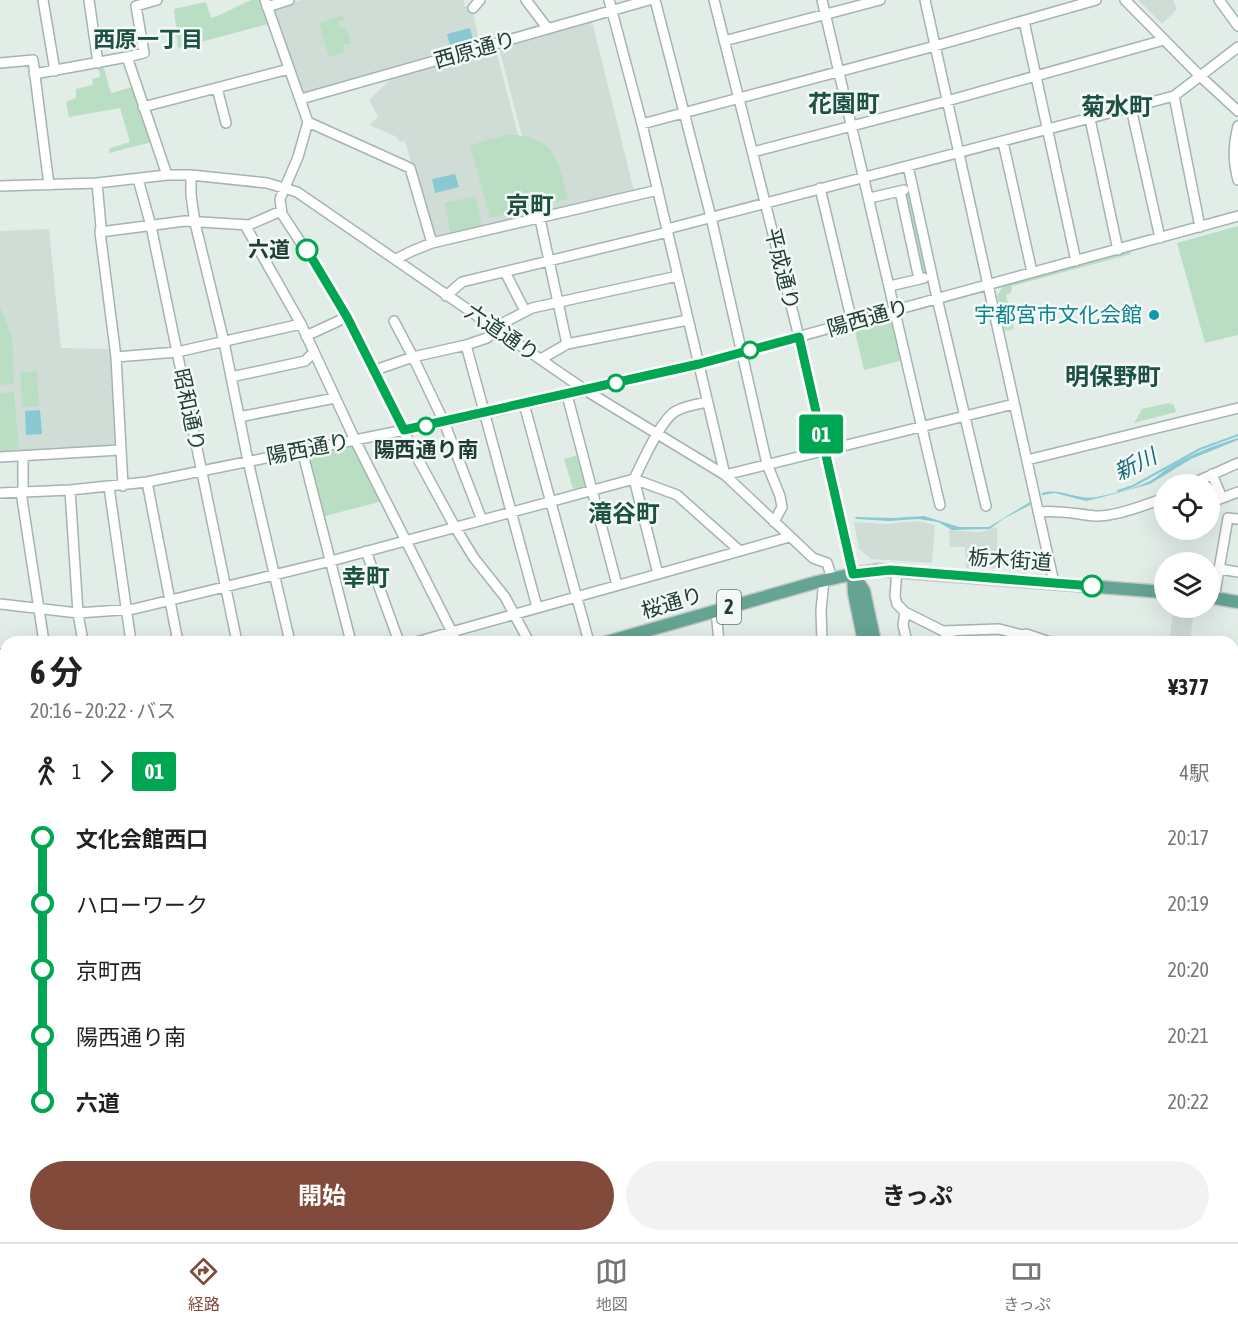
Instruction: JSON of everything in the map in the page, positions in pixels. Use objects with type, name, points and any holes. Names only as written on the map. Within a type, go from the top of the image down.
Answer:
[{"type":"main road","name":"栃木街道","points":[[853,574],[877,570],[897,570],[1154,591]]},
{"type":"main road","name":"桜通り","points":[[628,636],[828,579],[853,574]]},
{"type":"main road","points":[[853,574],[854,593],[863,636]]},
{"type":"main road","points":[[853,574],[864,591],[874,636]]},
{"type":"main road","points":[[1220,599],[1238,602]]},
{"type":"street","points":[[43,0],[55,71]]},
{"type":"street","points":[[89,0],[98,63]]},
{"type":"street","points":[[34,74],[144,53],[136,6],[157,0]]},
{"type":"street","points":[[290,0],[266,4],[308,122],[298,157],[280,202],[281,211],[347,317],[455,527],[474,558],[505,597],[526,636]]},
{"type":"street","points":[[472,8],[480,0]]},
{"type":"street","points":[[526,0],[548,29]]},
{"type":"street","points":[[609,0],[642,124],[725,475],[1014,404]]},
{"type":"street","name":"西原通り","points":[[301,99],[649,0]]},
{"type":"street","points":[[655,0],[711,217],[767,464],[780,496],[782,507],[776,524]]},
{"type":"street","name":"平成通り","points":[[714,0],[799,337],[853,574]]},
{"type":"street","points":[[822,0],[940,505]]},
{"type":"street","points":[[724,41],[880,0]]},
{"type":"street","points":[[925,0],[1054,583]]},
{"type":"street","points":[[642,124],[935,46],[1096,0]]},
{"type":"street","points":[[1125,0],[1238,111]]},
{"type":"street","points":[[1219,0],[1238,26]]},
{"type":"street","points":[[1024,21],[1076,261]]},
{"type":"street","points":[[753,152],[947,101],[1164,40]]},
{"type":"street","points":[[446,296],[462,282],[667,231],[711,217],[1174,96],[1238,47]]},
{"type":"street","points":[[0,63],[52,57]]},
{"type":"street","points":[[127,57],[166,175]]},
{"type":"street","points":[[33,60],[49,185]]},
{"type":"street","points":[[143,107],[289,69]]},
{"type":"street","points":[[217,88],[226,123]]},
{"type":"street","points":[[1174,96],[1200,227]]},
{"type":"street","points":[[1131,108],[1160,238]]},
{"type":"street","points":[[1090,119],[1118,250]]},
{"type":"street","points":[[308,122],[410,168],[432,243]]},
{"type":"street","points":[[1238,126],[1233,144],[1233,162],[1238,180]]},
{"type":"street","points":[[1003,142],[1032,272]]},
{"type":"street","points":[[908,166],[986,506]]},
{"type":"street","name":"六道通り","points":[[0,186],[97,183],[166,175],[191,175],[285,187],[310,199],[446,296],[585,390],[725,475],[813,558],[827,563],[828,579]]},
{"type":"street","points":[[191,175],[195,223],[224,342],[248,461],[289,636]]},
{"type":"street","name":"昭和通り","points":[[135,179],[148,227],[200,471],[230,636]]},
{"type":"street","points":[[97,183],[100,232],[116,357],[123,486]]},
{"type":"street","points":[[820,188],[852,322]]},
{"type":"street","points":[[870,198],[913,188]]},
{"type":"street","points":[[396,260],[432,243],[657,190]]},
{"type":"street","points":[[900,191],[919,279]]},
{"type":"street","points":[[100,232],[185,221],[249,225],[281,211]]},
{"type":"street","name":"陽西通り","points":[[0,493],[70,490],[147,482],[567,395],[699,364],[1238,216]]},
{"type":"street","points":[[540,219],[567,344]]},
{"type":"street","points":[[245,225],[301,324],[355,440],[454,636]]},
{"type":"street","points":[[505,272],[525,311]]},
{"type":"street","points":[[375,370],[413,357],[487,338],[505,322],[525,311],[678,276]]},
{"type":"street","points":[[890,286],[932,276]]},
{"type":"street","points":[[306,336],[347,317]]},
{"type":"street","points":[[542,359],[567,344],[688,320]]},
{"type":"street","points":[[394,321],[444,422],[482,520]]},
{"type":"street","points":[[116,357],[175,352],[301,324]]},
{"type":"street","points":[[466,345],[537,607]]},
{"type":"street","points":[[231,377],[305,361],[314,352]]},
{"type":"street","points":[[567,395],[617,585]]},
{"type":"street","points":[[239,417],[335,398]]},
{"type":"street","points":[[658,574],[634,479],[670,415],[676,411],[708,402]]},
{"type":"street","points":[[524,404],[588,636]]},
{"type":"street","points":[[1027,460],[1238,408]]},
{"type":"street","points":[[0,457],[120,450]]},
{"type":"street","points":[[302,450],[350,636]]},
{"type":"street","points":[[23,456],[22,492],[43,636]]},
{"type":"street","points":[[1212,474],[1238,463]]},
{"type":"street","points":[[0,604],[78,613],[125,610],[331,561],[634,479],[677,495],[740,551]]},
{"type":"street","points":[[147,482],[177,636]]},
{"type":"street","points":[[109,487],[129,636]]},
{"type":"street","points":[[70,490],[78,613],[82,636]]},
{"type":"street","points":[[1220,493],[1222,498],[1238,492]]},
{"type":"street","points":[[1038,512],[1059,510],[1097,516],[1112,514],[1154,501]]},
{"type":"street","points":[[1238,519],[1228,518],[1220,569],[1238,572]]},
{"type":"street","points":[[436,636],[789,537]]},
{"type":"street","points":[[366,551],[397,636]]},
{"type":"street","points":[[897,570],[895,599],[897,604],[906,612],[949,636]]},
{"type":"street","points":[[820,636],[828,579]]},
{"type":"street","name":"昭和通り","points":[[223,587],[235,636]]},
{"type":"street","points":[[716,611],[718,636]]},
{"type":"street","points":[[906,612],[903,625],[906,636]]},
{"type":"street","points":[[943,631],[999,629],[1032,636]]},
{"type":"shaded area","points":[[301,0],[464,0],[465,7],[471,5],[473,10],[478,36],[472,43],[307,93],[302,92],[272,9]]},
{"type":"shaded area","points":[[1138,0],[1173,0],[1177,9],[1162,24]]},
{"type":"shaded area","points":[[592,21],[634,191],[542,214],[499,48]]},
{"type":"shaded area","points":[[496,50],[539,215],[435,239],[405,141],[400,142],[397,137],[369,125],[378,117],[369,100],[391,79]]},
{"type":"shaded area","points":[[49,229],[61,348],[112,349],[116,446],[0,452],[0,231]]},
{"type":"shaded area","points":[[919,521],[935,525],[932,563],[871,559],[859,549],[854,522],[884,524]]},
{"type":"shaded area","points":[[997,527],[998,568],[966,568],[965,547],[950,547],[949,530],[980,532]]},
{"type":"shaded area","points":[[1173,618],[1193,618],[1191,636],[1170,636]]},
{"type":"green space","points":[[251,0],[260,0],[268,24],[178,48],[174,9],[206,2],[211,18]]},
{"type":"green space","points":[[343,16],[344,20],[338,22],[340,28],[346,27],[351,43],[343,45],[345,52],[329,57],[319,23]]},
{"type":"green space","points":[[103,65],[111,93],[133,87],[152,142],[109,153],[110,148],[130,142],[120,108],[69,117],[66,102],[76,98],[76,89],[93,85],[92,79],[100,77],[98,66]]},
{"type":"green space","points":[[506,135],[523,136],[545,144],[557,161],[568,199],[490,218],[470,145]]},
{"type":"green space","points":[[911,190],[929,274],[921,276],[902,193]]},
{"type":"green space","points":[[475,196],[482,226],[451,233],[444,203]]},
{"type":"green space","points":[[1238,226],[1238,335],[1205,343],[1177,243]]},
{"type":"green space","points":[[1130,251],[1131,254],[1012,286],[1011,293],[1006,295],[1014,329],[1005,331],[997,296],[1004,285]]},
{"type":"green space","points":[[0,307],[12,336],[14,384],[0,385]]},
{"type":"green space","points":[[893,317],[903,360],[864,370],[854,327]]},
{"type":"green space","points":[[37,371],[39,406],[22,407],[20,372]]},
{"type":"green space","points":[[14,392],[19,449],[0,451],[0,394]]},
{"type":"green space","points":[[1169,403],[1174,405],[1176,412],[1134,423],[1142,409]]},
{"type":"green space","points":[[354,445],[383,501],[321,517],[307,456]]},
{"type":"green space","points":[[578,455],[586,486],[573,489],[564,459]]},
{"type":"water","points":[[470,28],[473,39],[450,45],[447,34]]},
{"type":"water","points":[[455,174],[459,187],[435,193],[432,179]]},
{"type":"water","points":[[40,410],[42,434],[26,435],[25,411]]},
{"type":"water","points":[[1238,438],[1238,440],[1191,459],[1166,474],[1160,474],[1195,454]]},
{"type":"water","points":[[1154,478],[1154,482],[1150,484],[1086,501],[1055,493],[1042,495],[1042,493],[1056,492],[1090,498],[1131,489]]},
{"type":"water","points":[[1030,502],[1030,505],[1003,519],[990,529],[952,530],[938,522],[918,519],[889,521],[856,519],[855,517],[924,516],[959,527],[989,527]]},
{"type":"waterway","name":"新川","points":[[1118,491],[1133,486],[1200,449],[1238,435]]},
{"type":"bus line","name":"01","points":[[307,250],[347,317],[404,430],[699,364],[799,337],[853,574],[890,570],[1092,586]]},
{"type":"place","name":"六道","points":[[307,250]]},
{"type":"place","name":"宇都宮市文化会館","points":[[1154,315]]},
{"type":"place","name":"陽西通り南","points":[[426,426]]},
{"type":"district","name":"西原一丁目","points":[[148,39]]},
{"type":"district","name":"花園町","points":[[844,104]]},
{"type":"district","name":"菊水町","points":[[1117,107]]},
{"type":"district","name":"京町","points":[[530,206]]},
{"type":"district","name":"明保野町","points":[[1113,377]]},
{"type":"district","name":"滝谷町","points":[[624,514]]},
{"type":"district","name":"幸町","points":[[366,578]]}]
